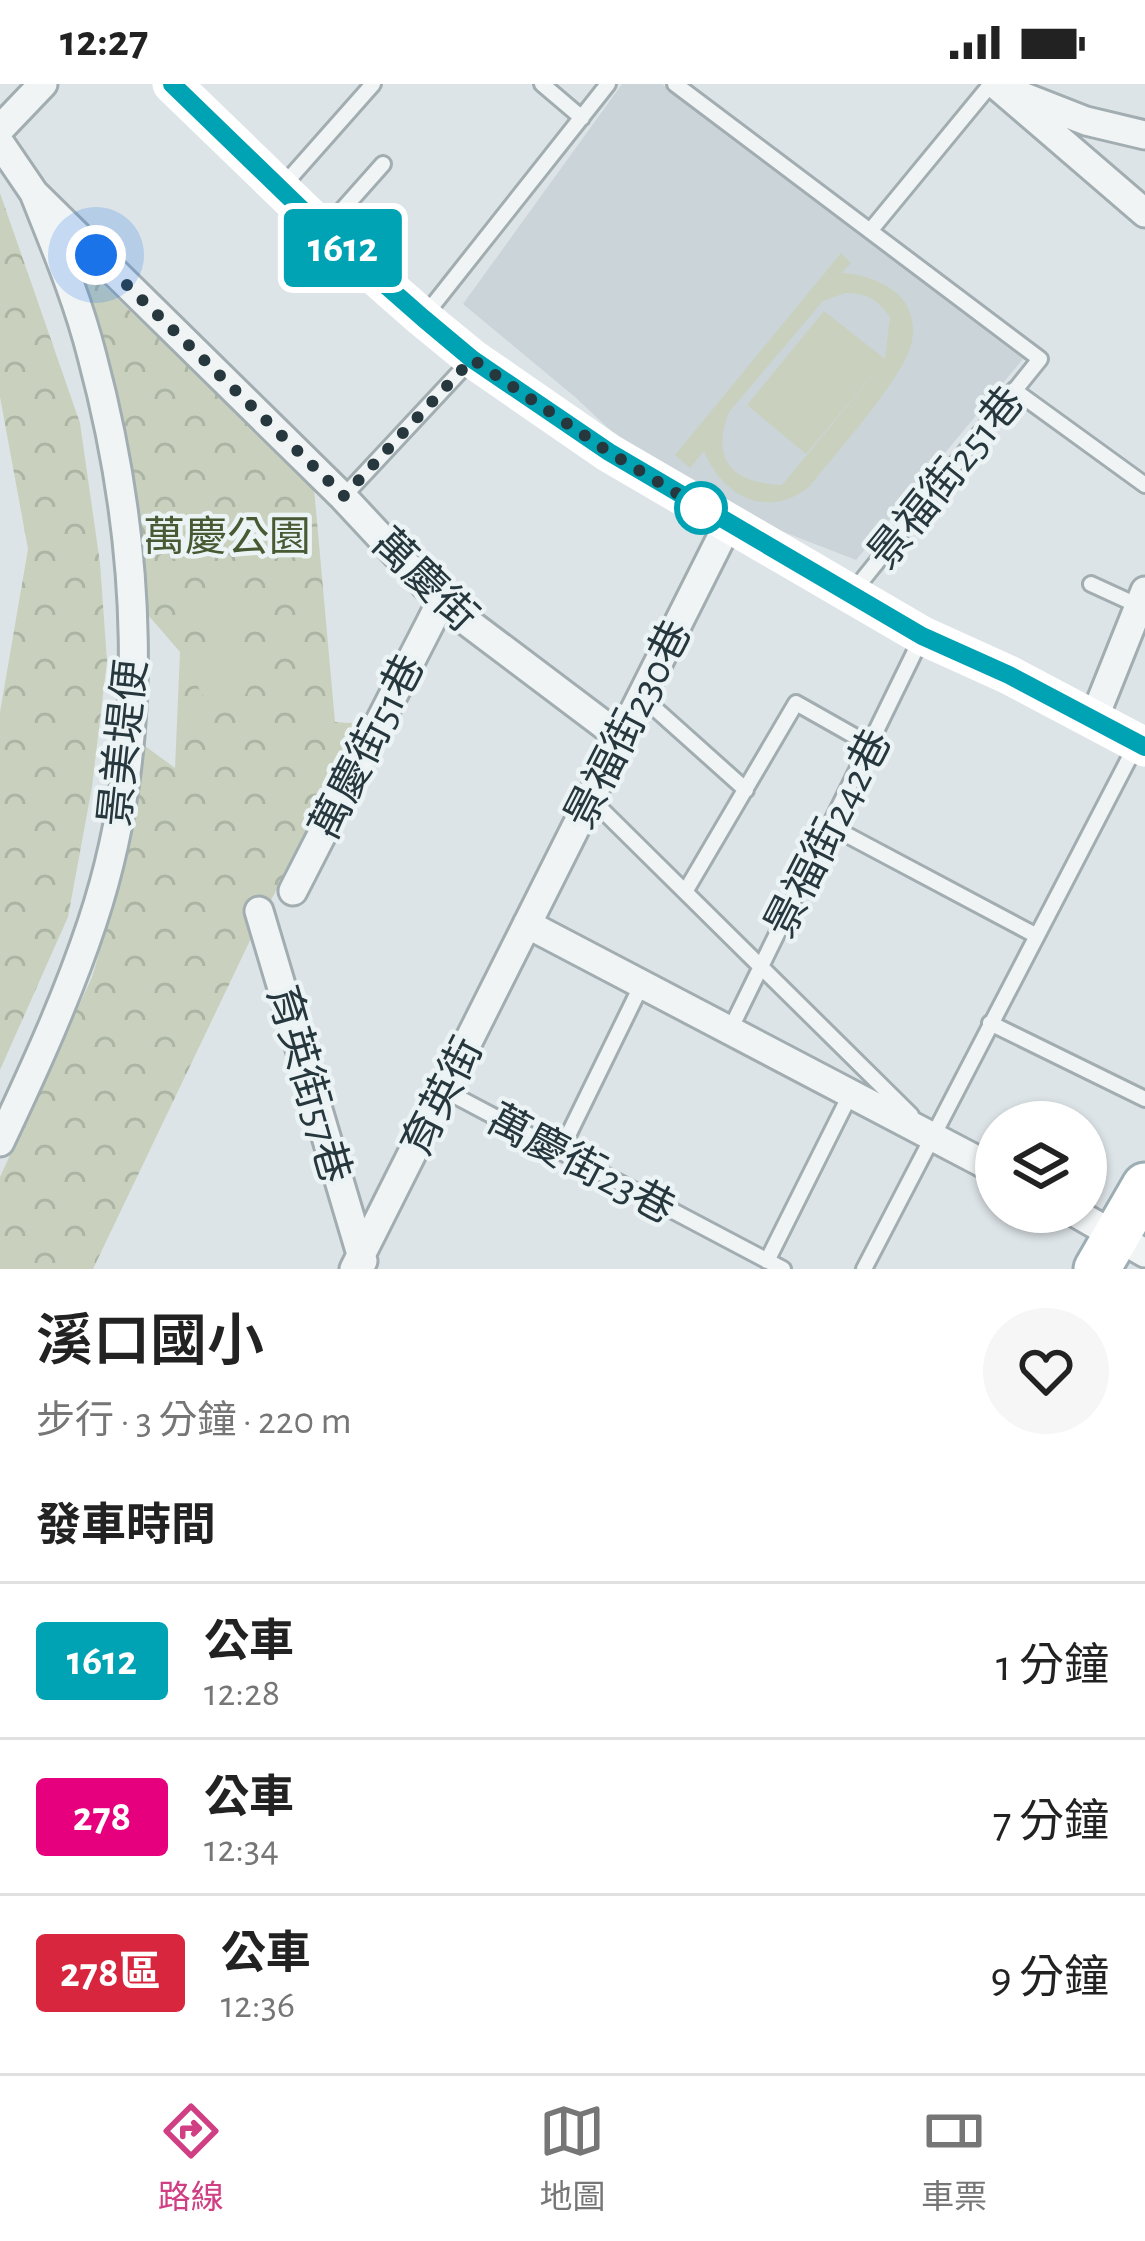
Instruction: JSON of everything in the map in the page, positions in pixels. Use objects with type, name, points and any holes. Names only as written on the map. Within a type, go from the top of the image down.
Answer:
[{"type":"main road","points":[[1120,1253],[1145,1186]]},
{"type":"street","points":[[0,129],[43,84]]},
{"type":"street","points":[[172,84],[324,231],[472,359],[609,452],[849,596],[1141,744]]},
{"type":"street","points":[[994,84],[1051,109],[1145,135]]},
{"type":"street","points":[[994,84],[1145,213]]},
{"type":"street","name":"萬慶街","points":[[0,143],[34,193],[344,496],[441,602],[620,737]]},
{"type":"street","name":"景美堤便","points":[[0,1142],[51,1032],[94,920],[135,708],[126,546],[112,436],[91,351],[34,193]]},
{"type":"street","name":"景福街230巷","points":[[527,924],[728,524]]},
{"type":"street","points":[[1093,721],[1142,599]]},
{"type":"street","name":"萬慶街51巷","points":[[293,891],[441,602]]},
{"type":"street","name":"育英街57巷","points":[[259,911],[361,1265]]},
{"type":"street","points":[[527,924],[975,1159]]},
{"type":"street","name":"育英街","points":[[361,1265],[527,924]]},
{"type":"street","points":[[1098,1233],[1120,1253]]},
{"type":"lane","points":[[280,190],[373,84]]},
{"type":"lane","points":[[542,84],[581,118]]},
{"type":"lane","points":[[423,318],[608,84]]},
{"type":"lane","points":[[676,84],[870,231],[994,84]]},
{"type":"lane","points":[[324,231],[383,164]]},
{"type":"lane","name":"景福街251巷","points":[[849,596],[1040,358],[870,231]]},
{"type":"lane","points":[[344,496],[472,359]]},
{"type":"lane","points":[[1014,390],[1145,485]]},
{"type":"lane","points":[[1091,584],[1142,599]]},
{"type":"lane","name":"景福街242巷","points":[[730,1030],[922,636]]},
{"type":"lane","points":[[641,696],[746,790]]},
{"type":"lane","points":[[686,892],[796,703],[872,746]]},
{"type":"lane","points":[[864,1269],[1141,744]]},
{"type":"lane","points":[[590,798],[931,1135]]},
{"type":"lane","points":[[832,826],[1036,936]]},
{"type":"lane","points":[[560,1152],[642,983]]},
{"type":"lane","points":[[990,1023],[1145,1099]]},
{"type":"lane","name":"萬慶街23巷","points":[[444,1090],[783,1269]]},
{"type":"lane","points":[[767,1261],[851,1093]]},
{"type":"shaded area","points":[[622,84],[662,84],[1023,359],[856,560],[722,508],[641,459],[463,304]]},
{"type":"green space","points":[[0,193],[80,423],[100,563],[107,661],[92,787],[68,917],[0,1070],[0,712],[28,549],[0,397]]},
{"type":"green space","points":[[841,253],[851,263],[841,273],[875,280],[904,301],[913,327],[907,356],[810,486],[778,502],[763,502],[734,491],[704,451],[690,468],[675,455]],"holes":[[[853,293],[871,298],[890,317],[885,359],[824,311],[747,405],[806,454],[883,363],[782,485],[739,474],[724,456],[722,444],[729,412],[823,301]]]},
{"type":"green space","name":"萬慶公園","points":[[72,255],[314,488],[335,722],[366,724],[257,926],[93,1269],[0,1269],[0,1177],[92,977],[128,855],[141,743],[175,768],[180,652],[142,608]]},
{"type":"green space","points":[[228,604],[246,618],[238,655],[249,681],[243,698],[219,705],[206,699],[196,677],[211,646],[207,615]]},
{"type":"bus line","name":"1612","points":[[172,84],[324,231],[472,359],[609,452],[835,588],[1145,747]]},
{"type":"route","points":[[96,255],[344,496],[472,359],[701,508]]}]
